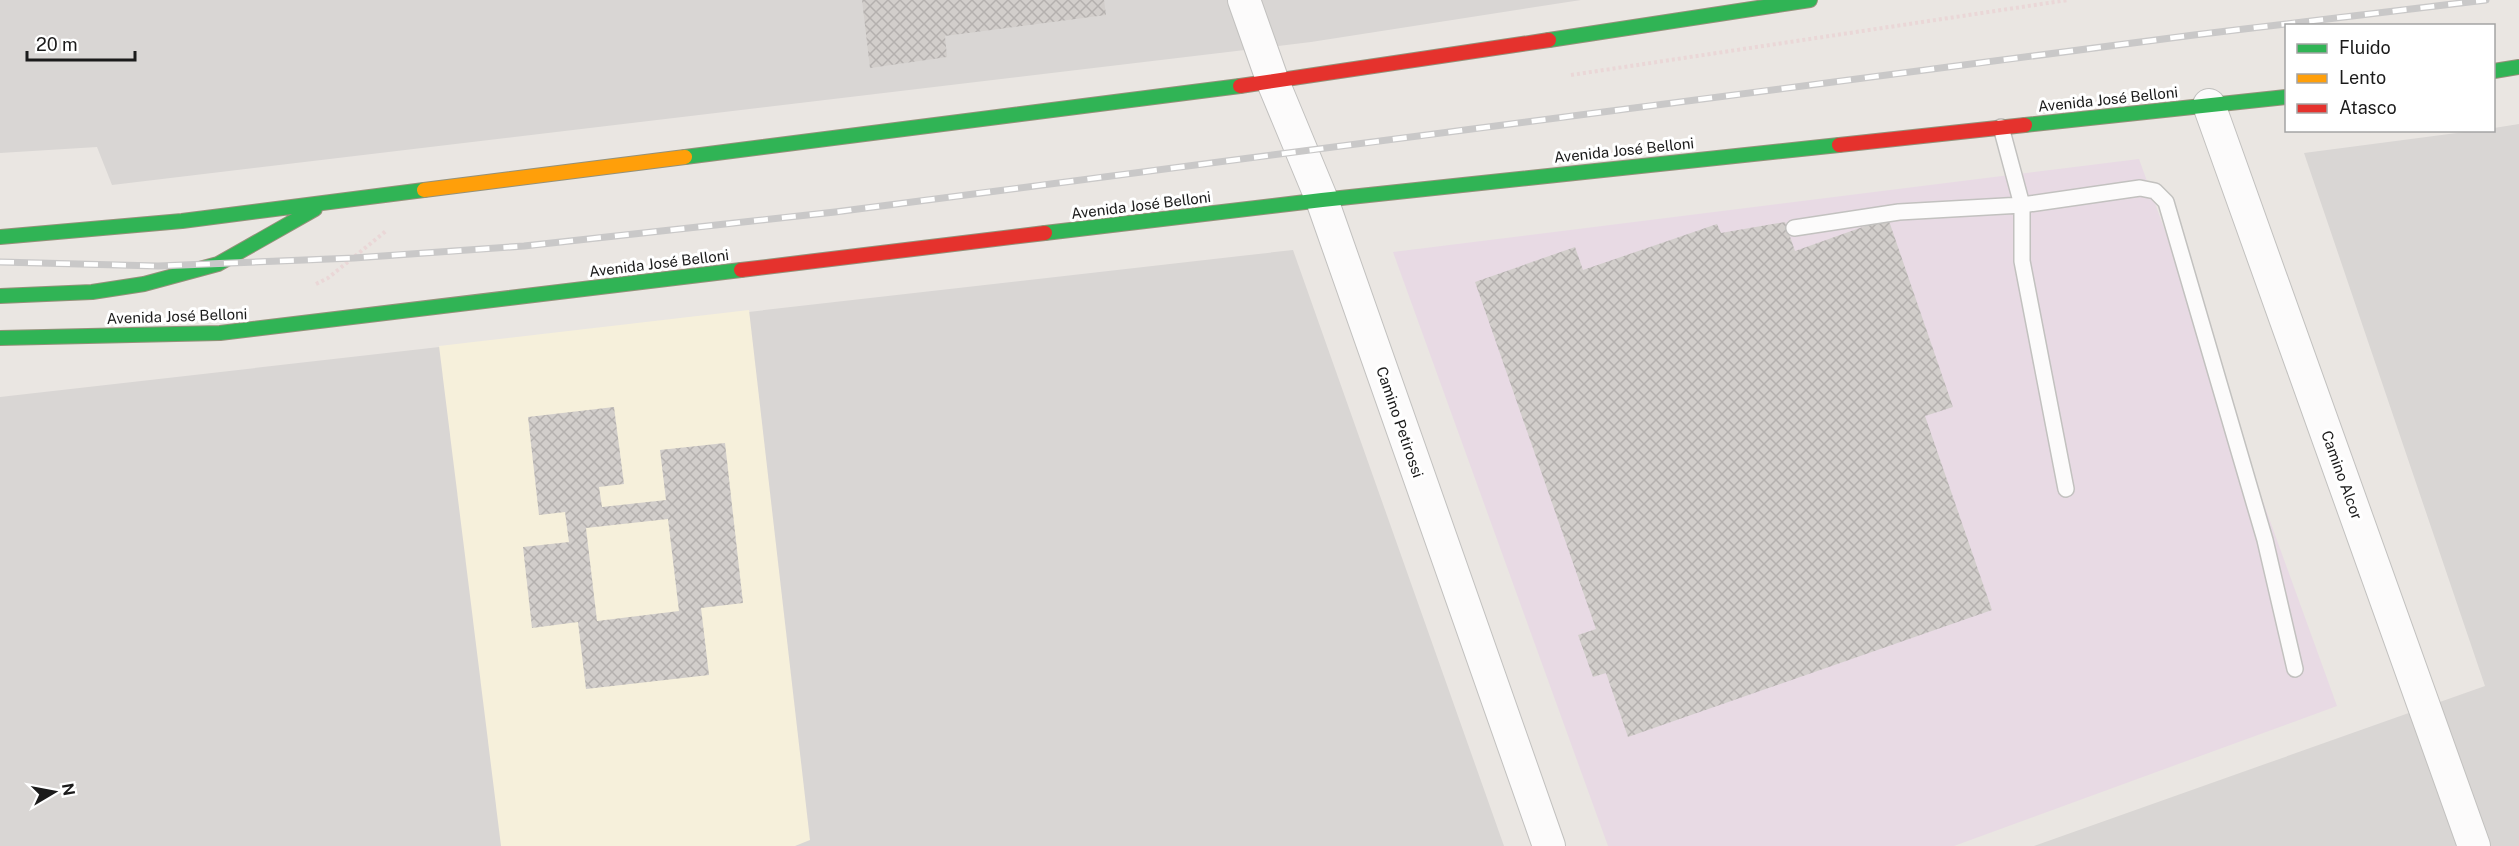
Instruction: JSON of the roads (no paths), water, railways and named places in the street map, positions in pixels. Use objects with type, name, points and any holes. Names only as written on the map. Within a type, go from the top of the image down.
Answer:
[{"type":"main road","points":[[0,237],[182,221],[1273,82],[1810,0]]},
{"type":"main road","points":[[2499,70],[2519,62]]},
{"type":"main road","points":[[2499,70],[2519,67]]},
{"type":"main road","name":"Avenida José Belloni","points":[[0,338],[220,333],[1322,200],[2285,97]]},
{"type":"main road","points":[[0,296],[92,292],[144,284],[218,264],[329,201]]},
{"type":"street","name":"Camino Petirossi","points":[[1244,0],[1273,82],[1322,200],[1549,846]]},
{"type":"street","name":"Camino Alcor","points":[[2209,105],[2474,846]]},
{"type":"lane","points":[[2001,127],[2022,205],[2022,261],[2066,489]]},
{"type":"lane","points":[[1794,228],[1899,212],[2022,205],[2140,188],[2156,191],[2166,202],[2265,540],[2295,669]]},
{"type":"railway","points":[[2286,24],[2486,0]]},
{"type":"railway","points":[[0,262],[158,266],[354,258],[524,246],[835,212],[2285,24]]}]
